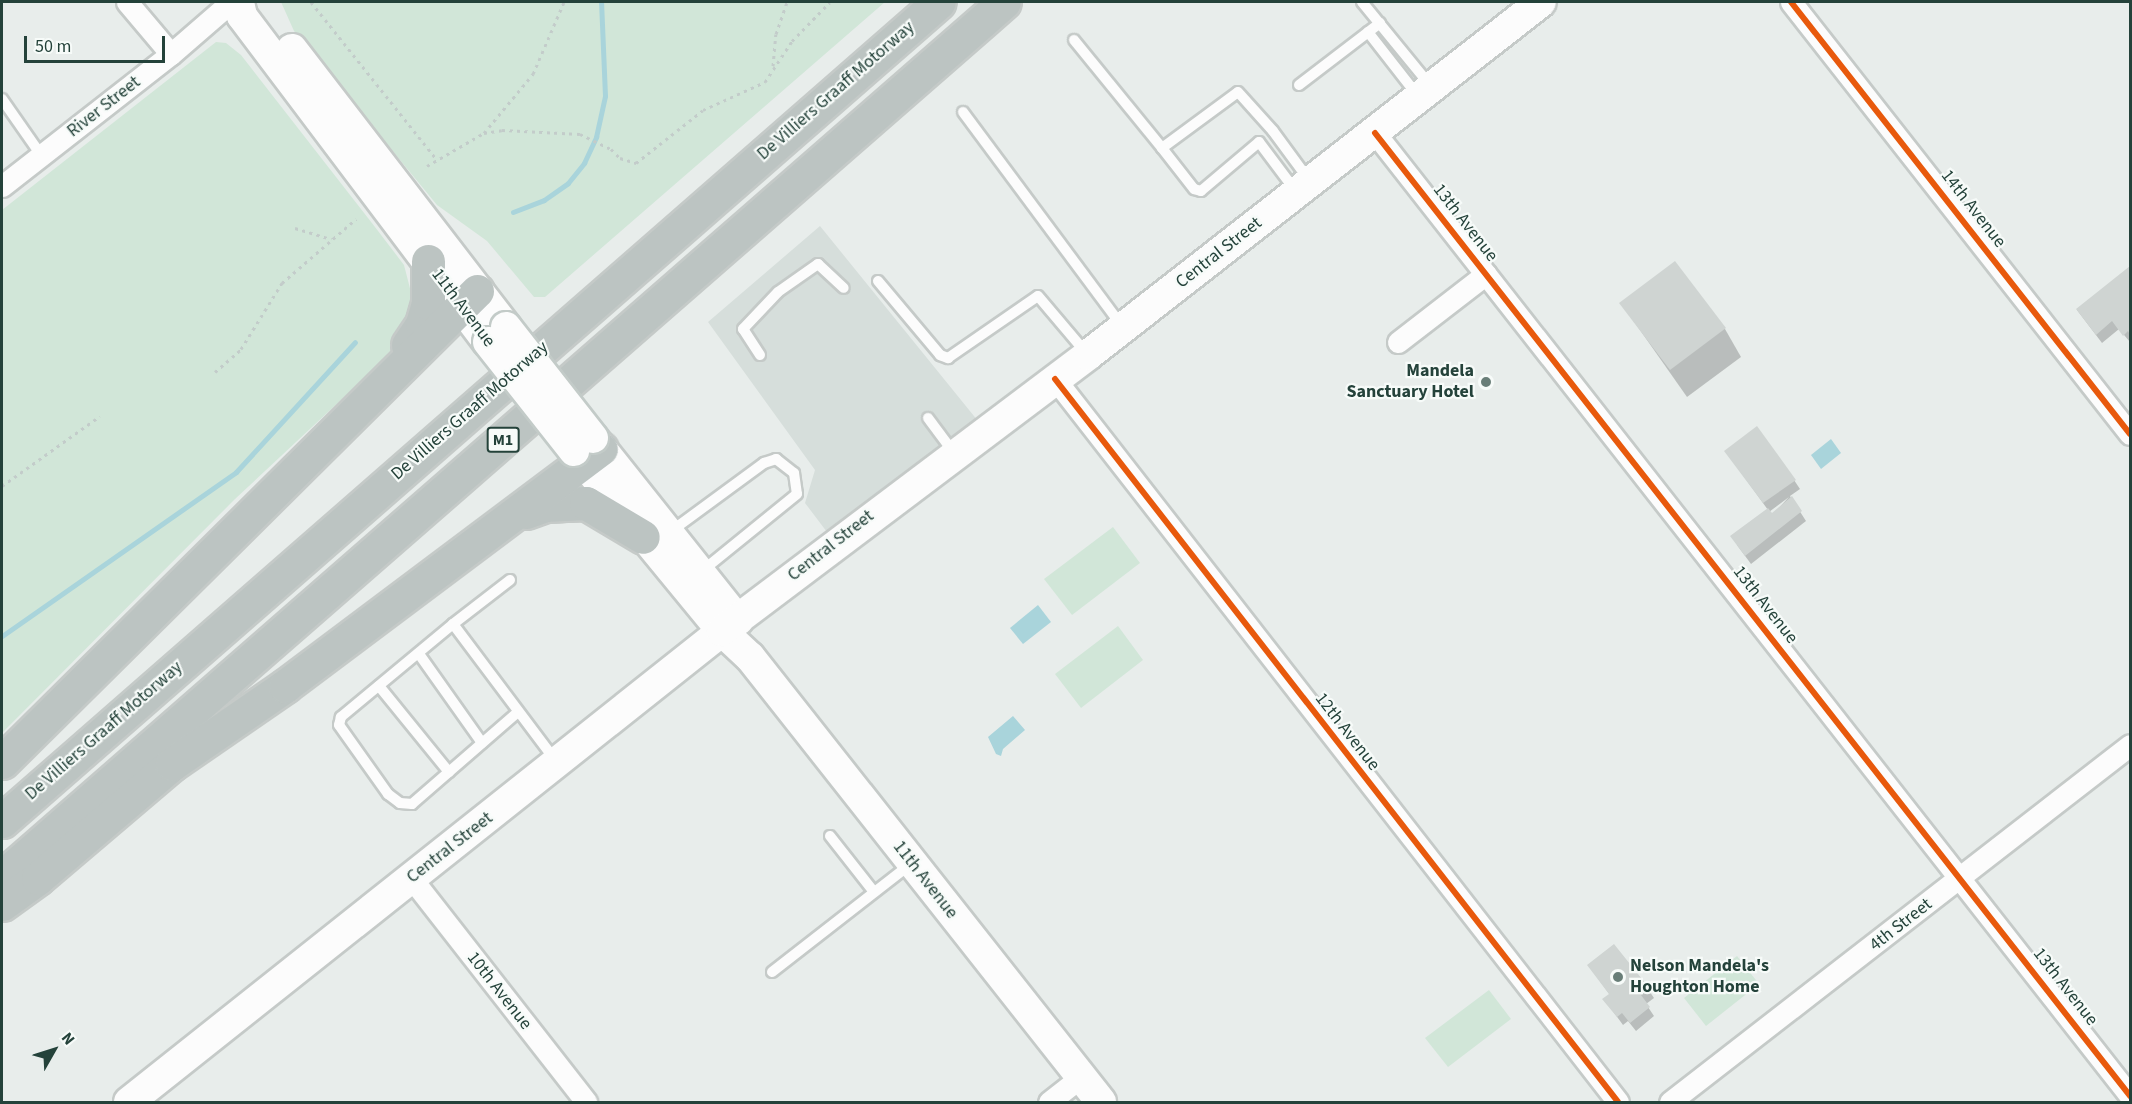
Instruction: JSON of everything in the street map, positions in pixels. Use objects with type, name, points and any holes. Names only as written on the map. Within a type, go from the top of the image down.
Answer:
[{"type":"highway","name":"De Villiers Graaff Motorway","points":[[2,821],[939,2]]},
{"type":"highway","name":"M1","points":[[2,877],[1004,2]]},
{"type":"highway","points":[[368,396],[422,324],[428,303],[428,261]]},
{"type":"highway","points":[[2,762],[469,298]]},
{"type":"highway","points":[[2,904],[38,878],[172,764],[508,519],[588,450]]},
{"type":"highway","points":[[508,519],[545,505],[586,503],[656,535]]},
{"type":"main road","name":"11th Avenue","points":[[239,2],[242,16],[428,261],[469,298]]},
{"type":"main road","name":"11th Avenue","points":[[253,2],[469,298],[588,450],[730,625]]},
{"type":"main road","name":"Central Street","points":[[129,1102],[558,764],[730,625],[954,453],[1088,355],[1541,2]]},
{"type":"main road","name":"11th Avenue","points":[[656,535],[701,572],[750,657],[1101,1102]]},
{"type":"street","points":[[127,2],[171,54]]},
{"type":"street","name":"River Street","points":[[2,186],[171,54],[231,2]]},
{"type":"street","name":"14th Avenue","points":[[1791,2],[2130,434]]},
{"type":"street","name":"13th Avenue","points":[[1375,133],[2130,1096]]},
{"type":"street","points":[[1398,342],[1486,274]]},
{"type":"street","name":"12th Avenue","points":[[1056,379],[1617,1102]]},
{"type":"street","name":"4th Street","points":[[1670,1102],[2130,745]]},
{"type":"street","name":"10th Avenue","points":[[412,879],[586,1102]]},
{"type":"street","points":[[1049,1102],[1081,1077]]},
{"type":"lane","points":[[1362,2],[1380,23],[1426,93]]},
{"type":"lane","points":[[1299,85],[1380,23]]},
{"type":"lane","points":[[1368,32],[1426,93]]},
{"type":"lane","points":[[1074,40],[1194,189],[1201,191],[1274,131]]},
{"type":"lane","points":[[1162,148],[1238,92],[1274,131],[1304,188]]},
{"type":"lane","points":[[2,99],[41,155]]},
{"type":"lane","points":[[963,112],[1123,327]]},
{"type":"lane","points":[[1259,142],[1304,188]]},
{"type":"lane","points":[[760,355],[743,329],[778,292],[818,264],[844,288]]},
{"type":"lane","points":[[878,281],[940,356],[948,358],[1038,296],[1088,355]]},
{"type":"lane","points":[[928,418],[954,453]]},
{"type":"lane","points":[[656,535],[764,463],[776,459],[794,473],[797,494],[701,572]]},
{"type":"lane","points":[[510,580],[346,712],[339,725],[388,794],[400,803],[412,804],[518,712]]},
{"type":"lane","points":[[453,624],[558,764]]},
{"type":"lane","points":[[419,654],[482,743]]},
{"type":"lane","points":[[379,686],[449,772]]},
{"type":"lane","points":[[830,836],[874,892]]},
{"type":"lane","points":[[772,972],[912,863]]},
{"type":"path","points":[[311,2],[437,160]]},
{"type":"path","points":[[427,166],[484,133],[533,74],[564,2]]},
{"type":"path","points":[[773,68],[776,34],[787,2]]},
{"type":"path","points":[[484,133],[548,130],[583,135],[606,146],[620,158],[636,163],[704,110],[765,82],[773,68],[830,2]]},
{"type":"path","points":[[215,372],[241,349],[282,283],[356,219]]},
{"type":"path","points":[[295,228],[331,239]]},
{"type":"path","points":[[2,486],[100,416]]},
{"type":"shaded area","points":[[820,226],[978,421],[830,536],[805,503],[815,470],[708,322]]},
{"type":"green space","points":[[281,2],[885,2],[545,297],[534,297],[487,241],[437,205],[294,31]]},
{"type":"green space","points":[[216,42],[226,43],[241,55],[404,265],[415,308],[403,342],[235,499],[2,733],[2,210]]},
{"type":"green space","points":[[1113,527],[1140,563],[1072,615],[1044,579]]},
{"type":"green space","points":[[1118,626],[1143,660],[1081,708],[1055,674]]},
{"type":"green space","points":[[1737,956],[1759,984],[1706,1026],[1684,998]]},
{"type":"green space","points":[[1489,990],[1511,1019],[1448,1067],[1425,1038]]},
{"type":"water","points":[[1831,439],[1841,453],[1821,469],[1811,455]]},
{"type":"water","points":[[1038,605],[1051,622],[1023,644],[1010,628]]},
{"type":"water","points":[[1013,716],[1025,730],[1003,749],[1001,756],[996,754],[988,737]]},
{"type":"building","points":[[1675,261],[1726,328],[1670,370],[1619,303]]},
{"type":"building","points":[[2130,266],[2130,335],[2128,331],[2123,336],[2112,321],[2096,335],[2076,309]]},
{"type":"building","points":[[1757,426],[1796,480],[1763,503],[1724,451]]},
{"type":"building","points":[[1792,496],[1802,511],[1745,556],[1730,536],[1768,508],[1772,513]]},
{"type":"building","name":"Nelson Mandela's Houghton Home","points":[[1614,944],[1650,989],[1641,995],[1650,1007],[1630,1023],[1622,1013],[1617,1017],[1602,999],[1609,994],[1587,965]]},
{"type":"waterway","points":[[513,212],[544,200],[568,183],[584,163],[596,137],[605,96],[601,2]]},
{"type":"waterway","points":[[2,636],[236,472],[355,342]]},
{"type":"cycle path","points":[[1791,2],[2130,434]]},
{"type":"cycle path","points":[[1375,133],[2130,1096]]},
{"type":"cycle path","points":[[1055,379],[1618,1102]]},
{"type":"place","name":"Mandela Sanctuary Hotel","points":[[1486,382]]},
{"type":"place","name":"Nelson Mandela's Houghton Home","points":[[1618,977]]}]
